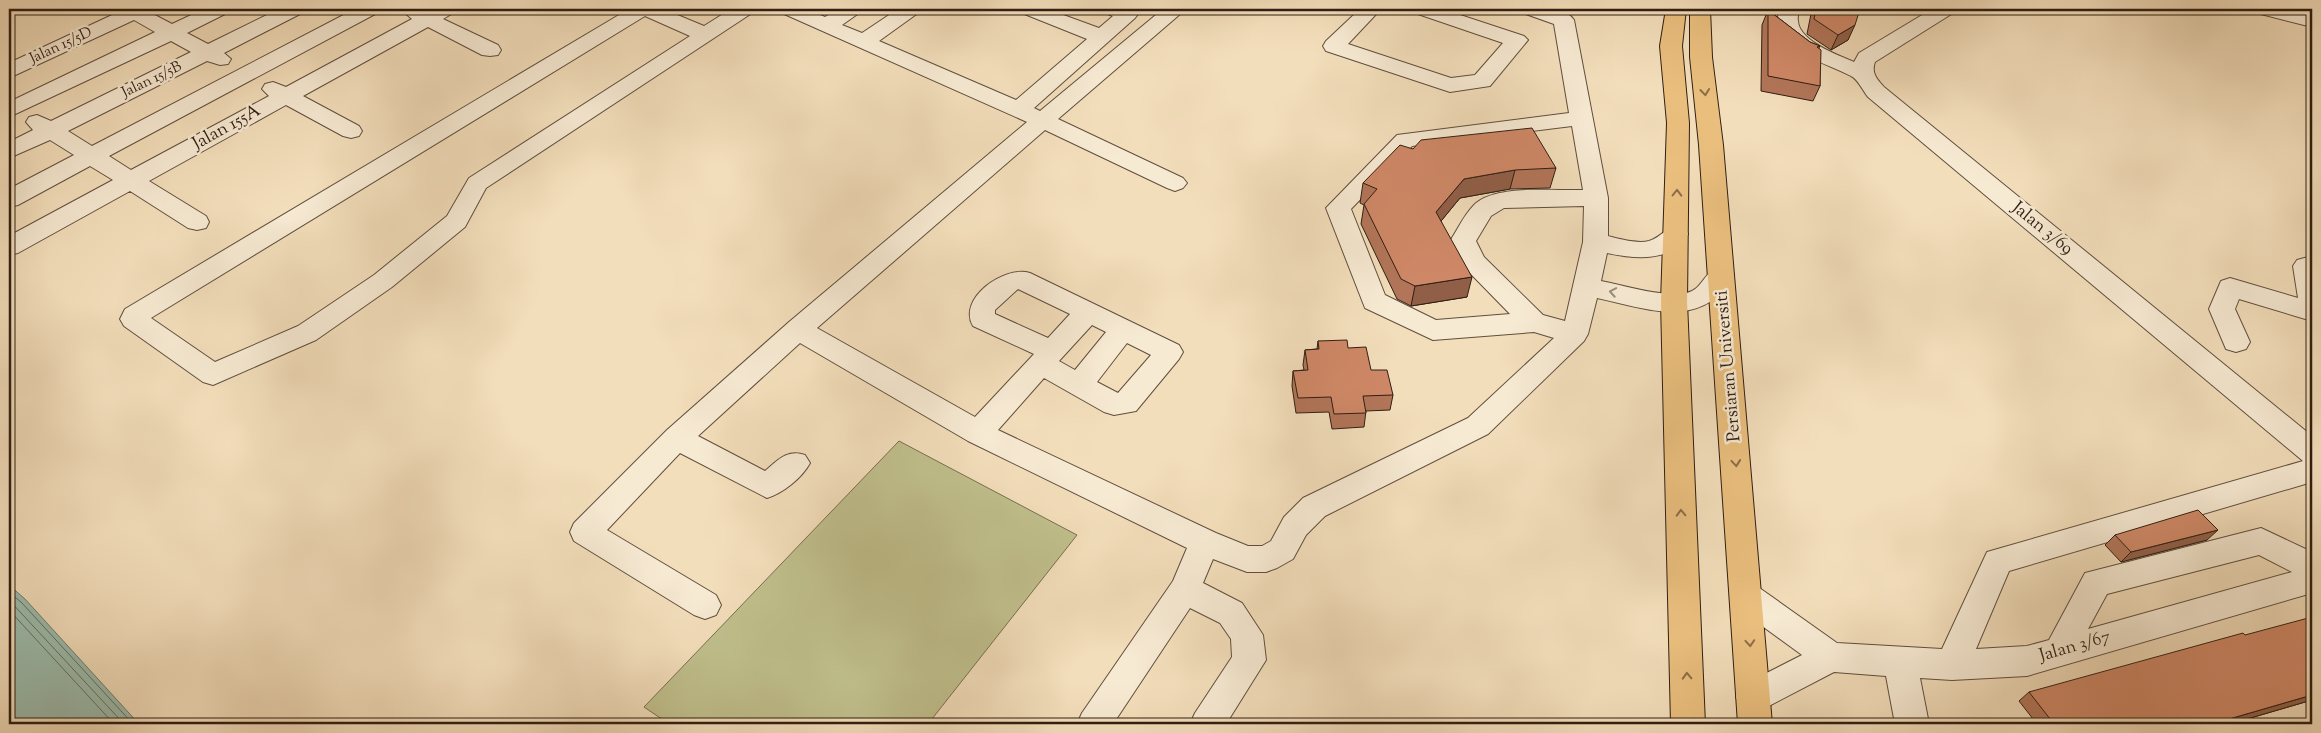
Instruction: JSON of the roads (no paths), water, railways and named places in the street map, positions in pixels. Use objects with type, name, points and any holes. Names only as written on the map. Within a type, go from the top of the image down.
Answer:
[{"type":"main road","points":[[1665,9],[1671,46],[1678,123],[1674,302],[1688,724]]},
{"type":"main road","points":[[1671,46],[1676,9]]},
{"type":"main road","name":"Persiaran Universiti","points":[[1700,9],[1702,57],[1747,597],[1754,710]]},
{"type":"main road","points":[[1702,57],[1711,9]]},
{"type":"street","points":[[11,107],[220,9]]},
{"type":"street","name":"Jalan 15/5B","points":[[9,151],[295,9]]},
{"type":"street","points":[[9,199],[370,9]]},
{"type":"street","points":[[406,9],[437,14],[490,50]]},
{"type":"street","points":[[706,36],[645,9],[133,318],[213,375],[307,333],[383,281],[456,221],[477,183],[706,36],[745,9]]},
{"type":"street","points":[[789,9],[897,56],[1026,103],[1042,120],[1174,183]]},
{"type":"street","points":[[827,26],[852,9]]},
{"type":"street","points":[[863,42],[911,9]]},
{"type":"street","points":[[1029,9],[1102,36]]},
{"type":"street","points":[[1026,103],[1128,14],[1112,9]]},
{"type":"street","points":[[705,605],[585,532],[677,438],[798,329],[1042,120],[1176,9]]},
{"type":"street","points":[[798,329],[978,433],[1205,542],[1247,559],[1266,559],[1282,550],[1295,526],[1314,507],[1478,426],[1575,334],[1596,242],[1596,198],[1564,20],[1533,10],[1517,40],[1482,81],[1450,85],[1334,46],[1371,9]]},
{"type":"street","points":[[1422,9],[1517,40]]},
{"type":"street","points":[[1789,9],[1785,18],[1788,27],[1796,38],[1828,59],[1861,72],[1862,64],[1867,58],[1946,9]]},
{"type":"street","points":[[2264,9],[2312,21]]},
{"type":"street","points":[[137,11],[171,32],[351,131]]},
{"type":"street","name":"Jalan 15/5D","points":[[9,71],[137,11]]},
{"type":"street","name":"Jalan 155A","points":[[9,247],[437,14]]},
{"type":"street","name":"Jalan 3/69","points":[[1861,72],[1876,92],[2312,452]]},
{"type":"street","points":[[11,107],[197,222]]},
{"type":"street","points":[[1575,334],[1534,322],[1434,330],[1374,301],[1338,208],[1405,140],[1583,118]]},
{"type":"street","points":[[1534,322],[1474,262],[1463,241],[1485,206],[1492,202],[1502,200],[1596,198]]},
{"type":"street","points":[[1596,242],[1649,251],[1663,246],[1676,234]]},
{"type":"street","points":[[2312,265],[2306,266],[2312,304]]},
{"type":"street","points":[[1587,287],[1674,302],[1693,301],[1705,294],[1721,276]]},
{"type":"street","points":[[1021,279],[1088,312],[1169,352],[1126,403],[1122,405],[1114,404],[1078,384],[1046,358],[982,319],[982,307],[1010,281],[1021,279]]},
{"type":"street","points":[[2236,342],[2222,308],[2230,287],[2312,312]]},
{"type":"street","points":[[1640,297],[1663,312],[1675,329]]},
{"type":"street","points":[[978,433],[1088,312]]},
{"type":"street","points":[[1078,384],[1123,330]]},
{"type":"street","points":[[677,438],[767,486],[795,463]]},
{"type":"street","points":[[1952,665],[1998,561],[2312,470]]},
{"type":"street","points":[[2060,651],[2096,583],[2261,541],[2312,567]]},
{"type":"street","points":[[1094,724],[1185,589],[1205,542]]},
{"type":"street","name":"Jalan 3/67","points":[[1831,657],[1952,665],[2027,661],[2312,580]]},
{"type":"street","points":[[1185,589],[1231,613],[1248,636],[1249,660],[1207,724]]},
{"type":"street","points":[[1747,597],[1831,657],[1754,710]]},
{"type":"street","points":[[1900,661],[1912,724]]},
{"type":"water","points":[[9,585],[25,599],[139,724],[9,724]]}]
